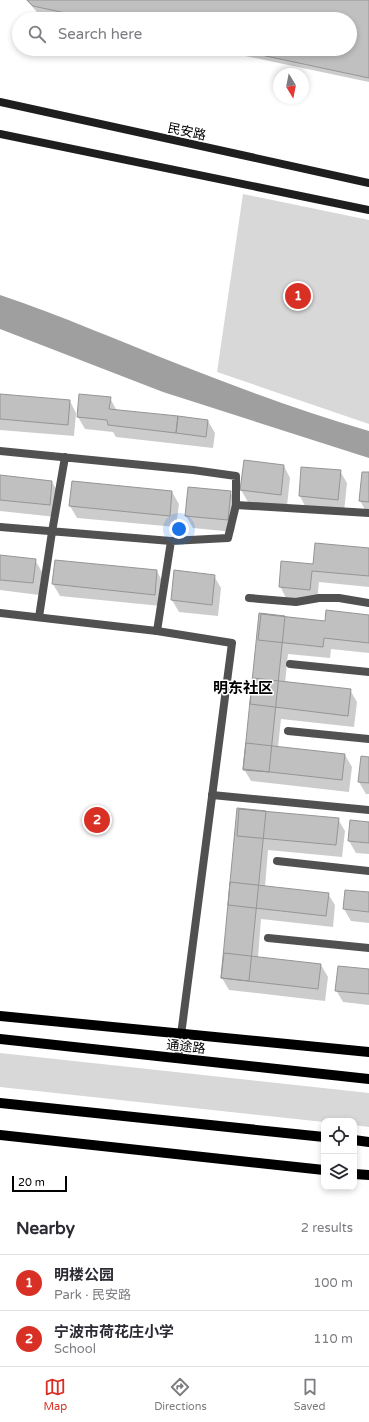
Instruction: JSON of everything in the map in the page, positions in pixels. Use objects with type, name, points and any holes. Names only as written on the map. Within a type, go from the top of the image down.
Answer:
[{"type":"main road","name":"民安路","points":[[0,102],[369,183]]},
{"type":"main road","points":[[0,134],[369,210]]},
{"type":"main road","name":"通途路","points":[[0,1016],[369,1052]]},
{"type":"main road","name":"通途路","points":[[0,1039],[369,1079]]},
{"type":"main road","points":[[0,1103],[321,1137]]},
{"type":"main road","points":[[0,1135],[321,1170]]},
{"type":"main road","points":[[357,1140],[369,1142]]},
{"type":"main road","points":[[357,1174],[369,1175]]},
{"type":"street","points":[[0,451],[193,470],[236,476],[236,505],[228,538],[171,540],[0,527]]},
{"type":"street","points":[[39,617],[52,532],[66,457]]},
{"type":"street","points":[[236,505],[369,513]]},
{"type":"street","points":[[157,631],[171,540]]},
{"type":"street","points":[[249,598],[296,602],[319,598],[339,598],[369,603]]},
{"type":"street","points":[[0,613],[157,631],[232,643],[180,1033],[178,1058]]},
{"type":"street","points":[[290,664],[369,672]]},
{"type":"street","points":[[288,731],[369,739]]},
{"type":"street","points":[[212,795],[369,810]]},
{"type":"street","points":[[277,861],[369,871]]},
{"type":"street","points":[[268,938],[369,948]]},
{"type":"shaded area","points":[[243,194],[369,220],[369,424],[217,372]]},
{"type":"shaded area","points":[[0,295],[69,320],[252,392],[322,417],[369,431],[369,458],[163,392],[0,329]]},
{"type":"shaded area","points":[[0,1053],[369,1093],[369,1127],[357,1125],[357,1118],[321,1118],[321,1122],[0,1087]]},
{"type":"building","points":[[27,0],[369,0],[369,78],[266,56],[357,56],[357,12],[61,12],[33,6]]},
{"type":"building","points":[[0,394],[70,400],[68,425],[0,419]]},
{"type":"building","points":[[79,394],[111,397],[109,409],[178,416],[176,433],[108,425],[107,420],[77,417]]},
{"type":"building","points":[[178,416],[208,420],[206,437],[176,433]]},
{"type":"building","points":[[244,460],[284,465],[281,495],[240,490]]},
{"type":"building","points":[[301,467],[341,470],[338,500],[299,496]]},
{"type":"building","points":[[362,472],[369,472],[369,502],[359,501]]},
{"type":"building","points":[[0,475],[52,481],[50,505],[0,500]]},
{"type":"building","points":[[72,481],[172,491],[170,516],[69,506]]},
{"type":"building","points":[[188,487],[231,491],[228,520],[185,516]]},
{"type":"building","points":[[315,543],[369,548],[369,576],[312,571],[310,590],[279,587],[281,561],[313,564]]},
{"type":"building","points":[[0,555],[36,559],[33,583],[0,580]]},
{"type":"building","points":[[55,560],[157,570],[155,595],[52,584]]},
{"type":"building","points":[[174,570],[215,575],[212,605],[171,600]]},
{"type":"building","points":[[326,610],[369,615],[369,643],[324,638],[323,647],[258,640],[261,614],[325,621]]},
{"type":"building","points":[[259,613],[285,616],[269,772],[243,770]]},
{"type":"building","points":[[253,678],[351,689],[348,716],[250,704]]},
{"type":"building","points":[[246,743],[345,754],[342,780],[243,769]]},
{"type":"building","points":[[361,756],[369,757],[369,783],[358,782]]},
{"type":"building","points":[[237,808],[266,811],[249,981],[221,978]]},
{"type":"building","points":[[239,809],[339,818],[336,845],[237,836]]},
{"type":"building","points":[[350,820],[369,822],[369,843],[348,841]]},
{"type":"building","points":[[230,882],[329,893],[326,916],[228,905]]},
{"type":"building","points":[[345,890],[369,892],[369,912],[343,909]]},
{"type":"building","points":[[224,953],[321,964],[318,989],[221,978]]},
{"type":"building","points":[[338,966],[369,969],[369,994],[335,991]]},
{"type":"place","name":"明楼公园","points":[[298,296]]},
{"type":"place","name":"宁波市荷花庄小学","points":[[97,820]]},
{"type":"district","name":"明东社区","points":[[243,688]]}]
